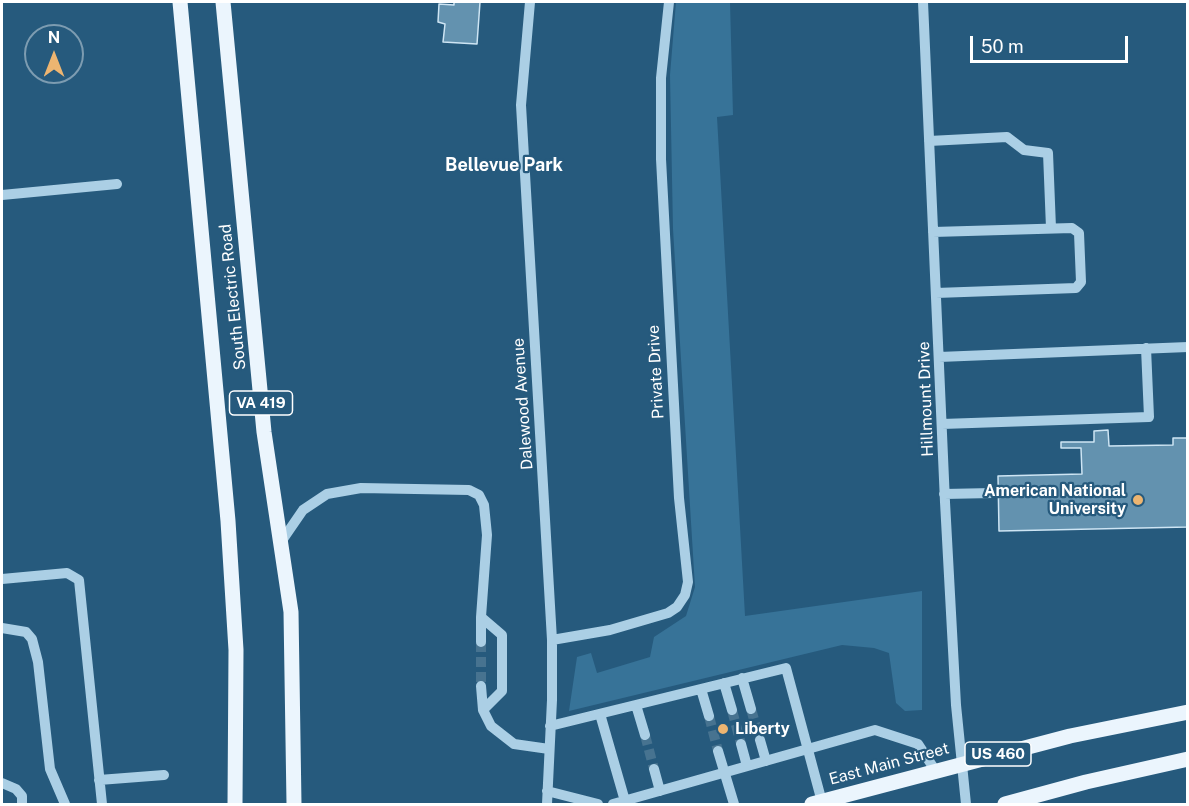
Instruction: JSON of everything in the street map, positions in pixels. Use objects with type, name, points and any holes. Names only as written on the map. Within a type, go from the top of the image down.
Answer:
[{"type":"main road","name":"South Electric Road","points":[[180,2],[228,521],[236,650],[235,804]]},
{"type":"main road","name":"South Electric Road","points":[[223,2],[264,432],[291,612],[294,804]]},
{"type":"main road","name":"East Main Street","points":[[817,803],[961,763],[1070,736],[1188,712]]},
{"type":"main road","points":[[1005,804],[1086,782],[1188,759]]},
{"type":"street","name":"Dalewood Avenue","points":[[530,2],[522,94],[522,141],[552,640],[547,804]]},
{"type":"street","name":"Private Drive","points":[[552,640],[610,630],[668,613],[677,607],[687,588],[669,336],[661,159],[661,78],[669,2]]},
{"type":"street","name":"Hillmount Drive","points":[[923,2],[944,494],[961,763],[966,804]]},
{"type":"street","points":[[930,141],[1007,137],[1024,150],[1048,153],[1051,228]]},
{"type":"street","points":[[2,195],[117,184]]},
{"type":"street","points":[[933,232],[1051,228],[1072,228],[1079,232],[1081,282],[1076,288],[936,292]]},
{"type":"street","points":[[939,357],[1188,347]]},
{"type":"street","points":[[942,424],[1149,417],[1146,348]]},
{"type":"street","points":[[281,542],[303,510],[327,494],[362,488],[469,490],[479,495],[484,505],[487,535],[481,642]]},
{"type":"street","points":[[944,494],[993,493]]},
{"type":"street","points":[[2,579],[67,573],[79,580],[102,804]]},
{"type":"street","points":[[481,617],[502,634],[502,691],[483,710]]},
{"type":"street","points":[[2,628],[26,632],[32,639],[38,662],[50,769],[57,790],[65,804]]},
{"type":"street","points":[[550,726],[786,668],[807,749],[817,803]]},
{"type":"street","points":[[742,678],[751,709]]},
{"type":"street","points":[[724,683],[732,710]]},
{"type":"street","points":[[481,686],[483,710],[491,726],[514,744],[549,749]]},
{"type":"street","points":[[701,688],[709,716]]},
{"type":"street","points":[[636,705],[645,735]]},
{"type":"street","points":[[600,714],[625,801]]},
{"type":"street","points":[[613,804],[875,730],[918,744],[935,770]]},
{"type":"street","points":[[760,741],[766,761]]},
{"type":"street","points":[[741,744],[747,766]]},
{"type":"street","points":[[718,751],[734,804]]},
{"type":"street","points":[[654,769],[660,791]]},
{"type":"street","points":[[99,780],[164,774]]},
{"type":"street","points":[[2,783],[16,789],[21,796],[22,804]]},
{"type":"street","points":[[547,791],[598,804]]},
{"type":"shaded area","points":[[676,2],[730,2],[733,115],[717,117],[745,616],[922,591],[922,710],[905,711],[896,703],[889,653],[874,648],[842,645],[569,711],[577,657],[591,653],[597,673],[650,657],[654,637],[686,616],[695,587],[673,229],[670,75]]},
{"type":"building","points":[[454,2],[480,2],[477,44],[443,42],[445,24],[438,22],[439,4],[454,5]]},
{"type":"building","points":[[1108,430],[1109,446],[1173,445],[1173,438],[1188,438],[1188,527],[999,531],[998,476],[1082,474],[1081,448],[1061,448],[1061,442],[1094,442],[1094,431]]},
{"type":"tunnel","points":[[481,642],[481,686]]},
{"type":"tunnel","points":[[751,709],[760,740]]},
{"type":"tunnel","points":[[732,710],[741,744]]},
{"type":"tunnel","points":[[709,716],[718,751]]},
{"type":"tunnel","points":[[645,735],[654,769]]},
{"type":"place","name":"American National University","points":[[1138,500]]},
{"type":"place","name":"Liberty","points":[[723,729]]},
{"type":"district","name":"Bellevue Park","points":[[504,165]]}]
